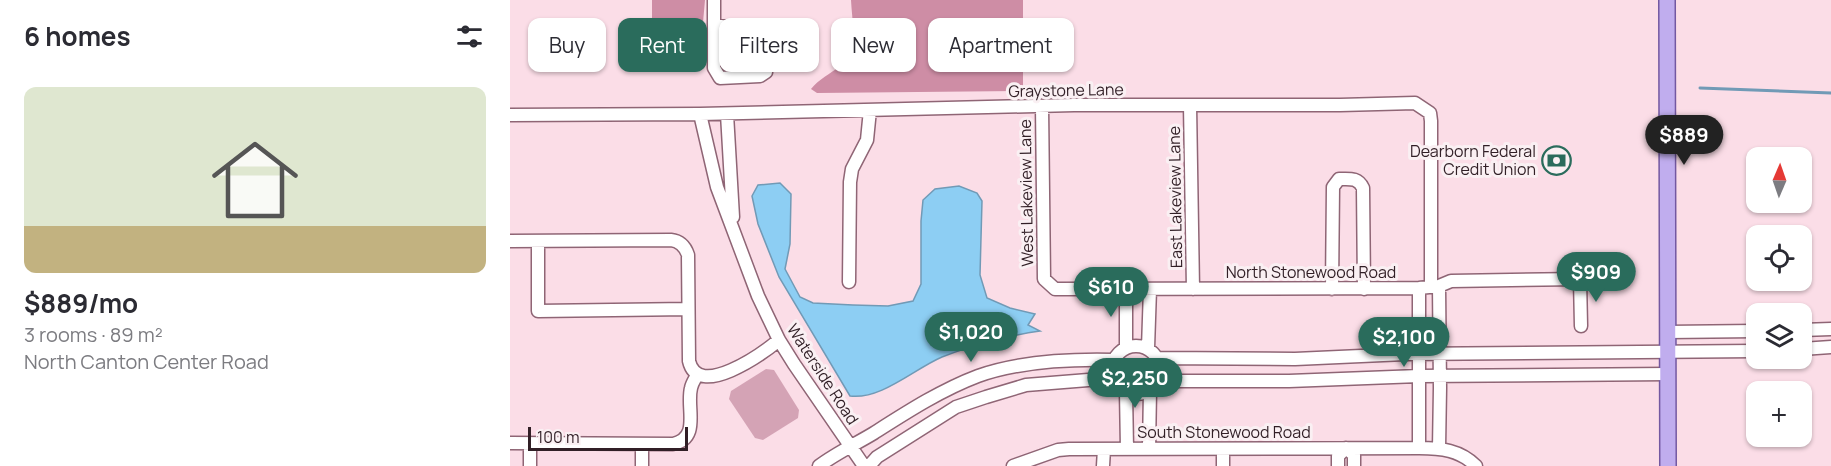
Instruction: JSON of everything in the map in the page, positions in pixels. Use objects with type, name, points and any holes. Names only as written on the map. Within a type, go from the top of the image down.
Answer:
[{"type":"main road","points":[[1667,0],[1668,466]]},
{"type":"street","points":[[714,0],[714,25],[714,69],[720,78],[760,76],[766,72],[760,37],[748,30],[714,25]]},
{"type":"street","name":"Graystone Lane","points":[[510,115],[727,114],[1042,106],[1415,103],[1430,113],[1430,287]]},
{"type":"street","name":"East Lakeview Lane","points":[[1190,105],[1192,289]]},
{"type":"street","name":"West Lakeview Lane","points":[[1042,106],[1044,279]]},
{"type":"street","points":[[849,282],[850,182],[852,168],[867,140],[870,110]]},
{"type":"street","name":"Waterside Road","points":[[700,114],[717,186],[758,296],[779,340],[816,399],[866,466]]},
{"type":"street","name":"Waterside Road","points":[[727,114],[734,230]]},
{"type":"street","points":[[1332,289],[1333,187],[1339,179],[1355,179],[1361,182],[1363,188],[1364,289]]},
{"type":"street","points":[[510,241],[676,240],[683,245],[688,255],[688,361],[691,370],[697,375],[708,377],[722,374],[779,340]]},
{"type":"street","points":[[538,241],[538,311],[688,309]]},
{"type":"street","name":"North Stonewood Road","points":[[1044,279],[1055,289],[1364,289],[1430,287],[1451,281],[1580,279],[1581,326]]},
{"type":"street","points":[[1419,448],[1419,354],[1430,287]]},
{"type":"street","points":[[1430,287],[1440,354],[1439,448],[1464,456],[1476,466]]},
{"type":"street","points":[[1126,289],[1126,347]]},
{"type":"street","points":[[1148,348],[1150,289]]},
{"type":"street","points":[[1812,330],[1831,329]]},
{"type":"street","points":[[1816,330],[1816,348]]},
{"type":"street","points":[[1667,332],[1746,331]]},
{"type":"street","points":[[1720,332],[1721,352]]},
{"type":"street","points":[[1149,449],[1154,386],[1161,366],[1158,358],[1148,348],[1137,345],[1126,347],[1118,352],[1111,369],[1118,386],[1126,392],[1138,394],[1154,386],[1419,376],[1557,373],[1668,374]]},
{"type":"street","points":[[1812,348],[1831,347]]},
{"type":"street","points":[[1158,358],[1295,359],[1419,354],[1746,351]]},
{"type":"street","points":[[1556,352],[1557,373]]},
{"type":"street","points":[[819,466],[910,410],[980,375],[1024,365],[1057,361],[1113,360]]},
{"type":"street","points":[[510,443],[673,444],[680,442],[686,438],[691,424],[690,390],[697,375]]},
{"type":"street","points":[[866,466],[956,407],[1026,385],[1113,378]]},
{"type":"street","points":[[1126,392],[1127,449]]},
{"type":"street","points":[[530,444],[530,466]]},
{"type":"street","points":[[642,444],[642,466]]},
{"type":"street","points":[[1338,466],[1338,456],[1346,448],[1354,456],[1354,466]]},
{"type":"street","name":"South Stonewood Road","points":[[1013,466],[1059,450],[1439,448]]},
{"type":"street","points":[[1103,466],[1104,449]]},
{"type":"street","points":[[1223,449],[1223,466]]},
{"type":"shaded area","points":[[652,0],[705,0],[703,18],[652,18]]},
{"type":"shaded area","points":[[851,0],[1023,0],[1023,18],[928,18],[928,72],[1023,72],[1023,91],[817,93],[811,89],[831,72],[916,72],[916,18],[852,18]]},
{"type":"shaded area","points":[[766,369],[774,370],[799,410],[798,418],[763,440],[755,438],[729,399],[731,391]]},
{"type":"water","points":[[780,183],[791,194],[790,244],[785,269],[800,297],[813,303],[853,305],[888,306],[913,301],[921,284],[923,200],[935,189],[959,186],[977,193],[982,201],[980,275],[987,298],[1010,308],[1035,314],[1028,325],[1040,331],[1003,338],[953,353],[931,362],[885,389],[862,396],[850,396],[779,277],[758,224],[752,196],[758,185]]},
{"type":"waterway","points":[[1700,88],[1831,93]]},
{"type":"place","name":"Dearborn Federal Credit Union","points":[[1557,160]]}]
